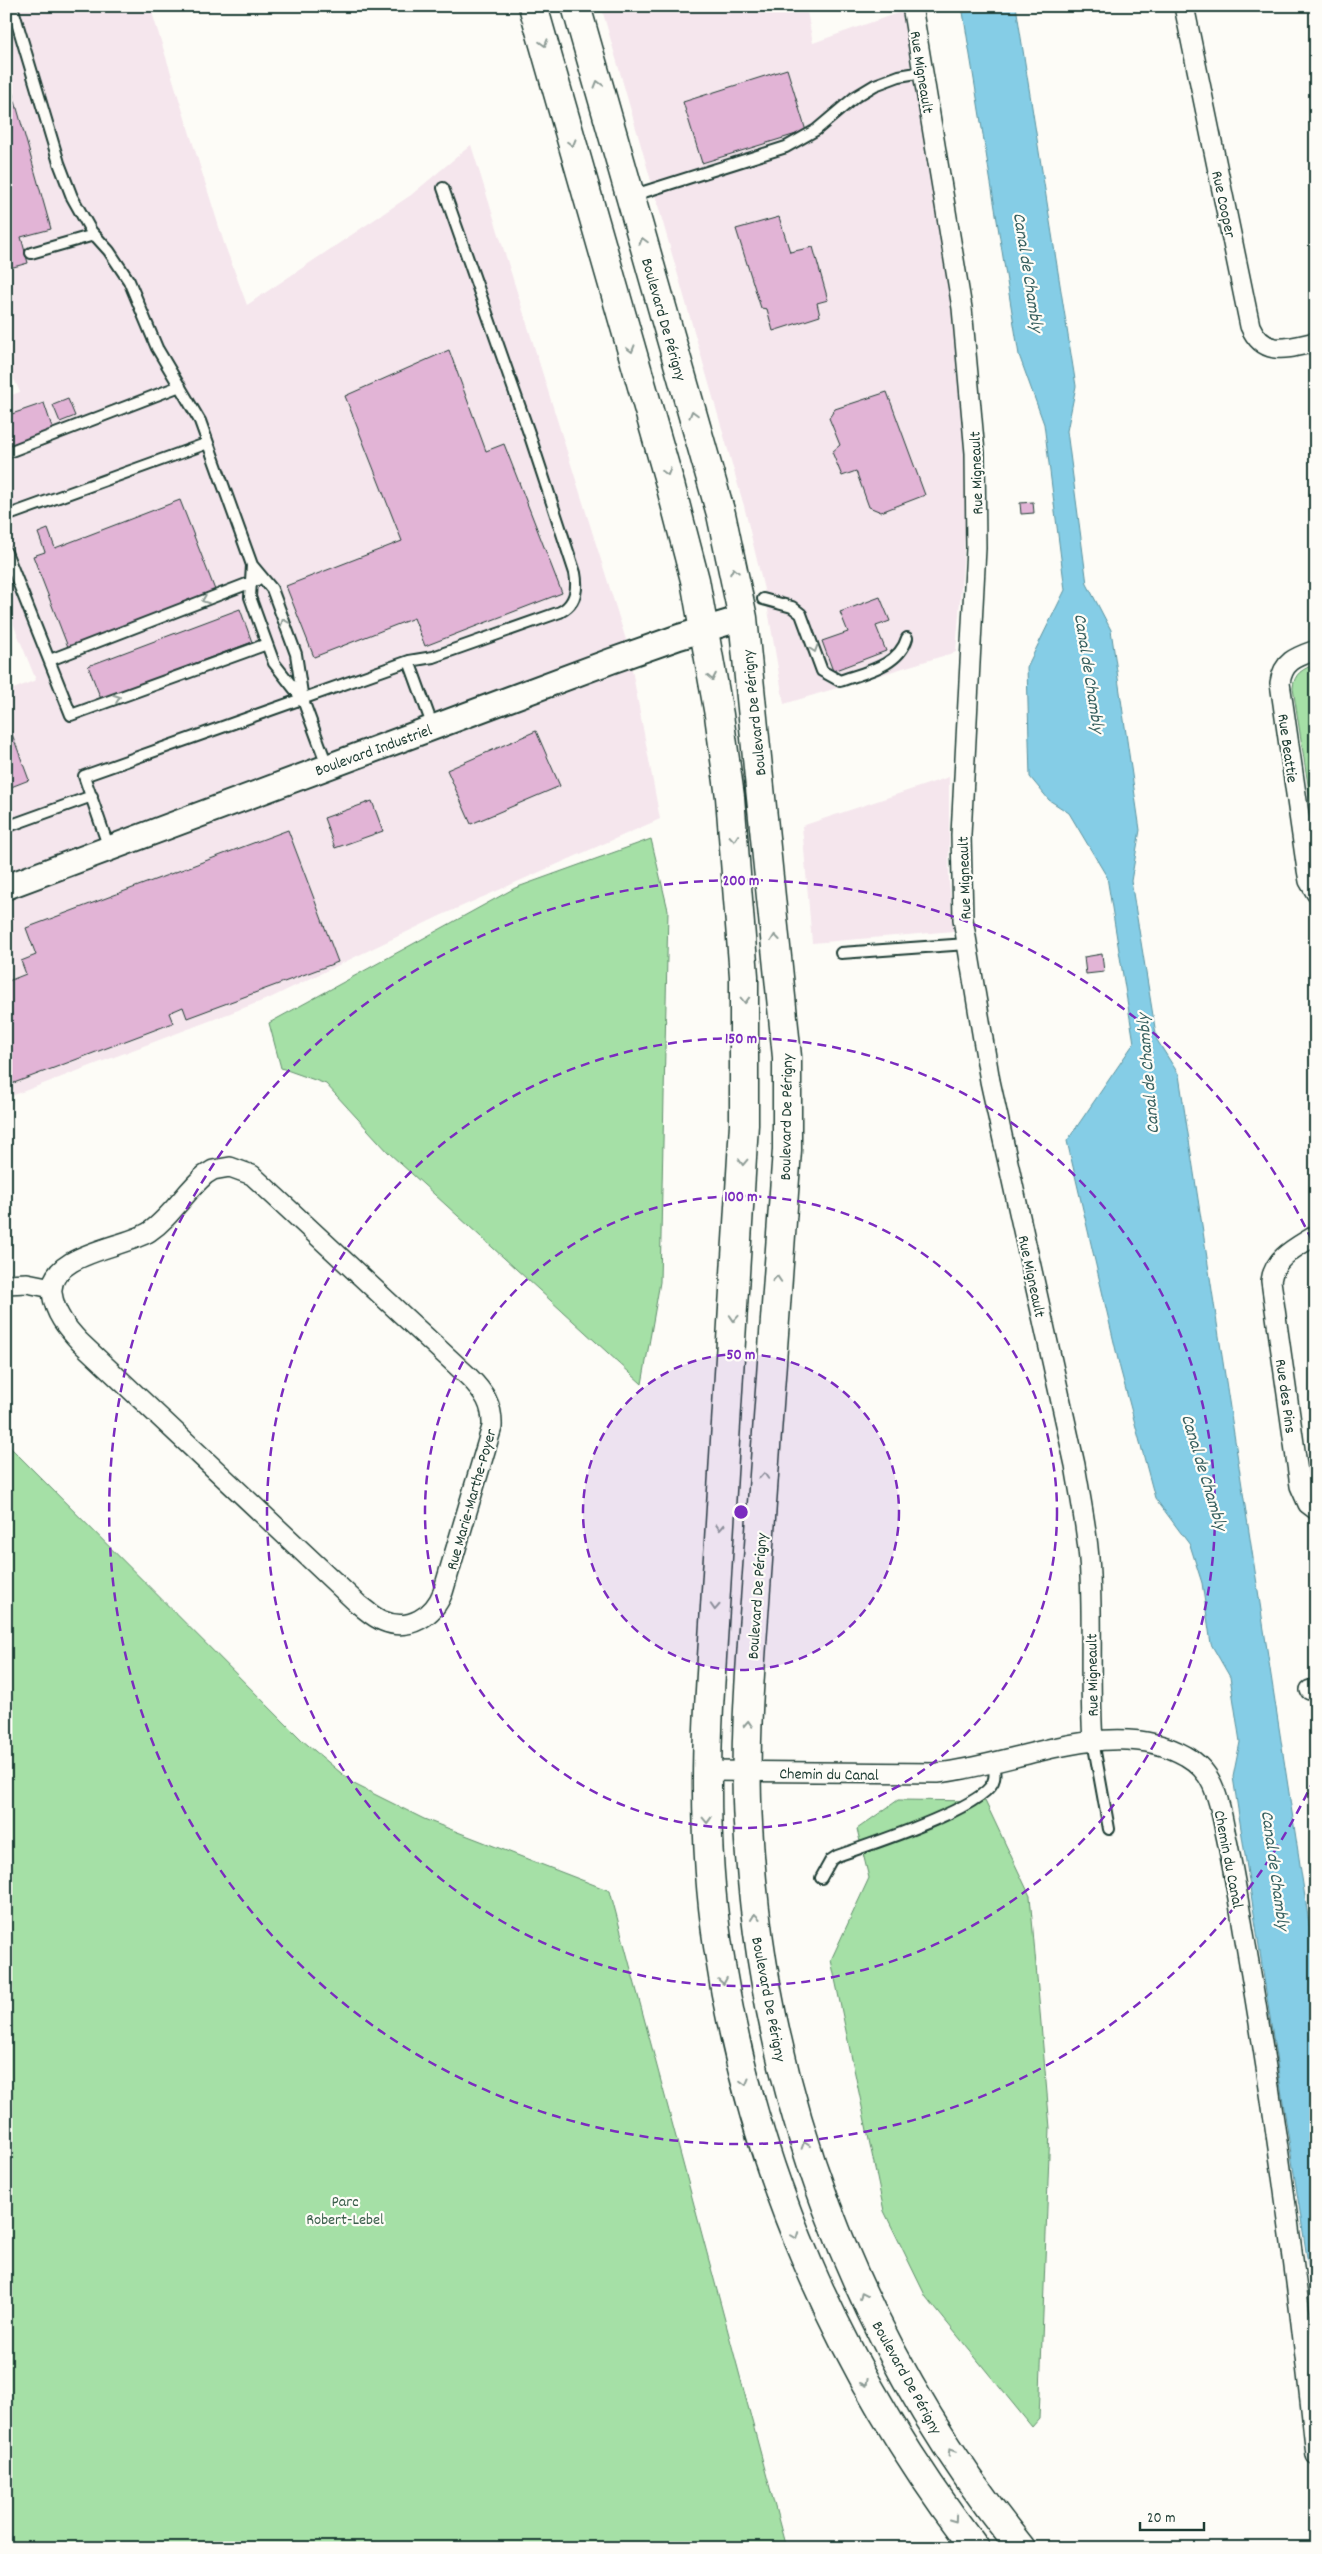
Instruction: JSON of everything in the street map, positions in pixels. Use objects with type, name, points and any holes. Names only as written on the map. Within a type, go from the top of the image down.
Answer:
[{"type":"main road","name":"Boulevard De Périgny","points":[[533,6],[670,484],[695,580],[719,714],[730,797],[742,942],[746,1038],[741,1208],[708,1707],[708,1844],[717,1944],[740,2065],[769,2163],[813,2277],[865,2383],[919,2470],[975,2548]]},
{"type":"main road","name":"Boulevard De Périgny","points":[[576,6],[721,514],[743,618],[787,1056],[785,1175],[750,1684],[747,1772],[750,1854],[762,1965],[782,2067],[813,2169],[856,2278],[905,2376],[963,2470],[1021,2548]]},
{"type":"street","name":"Rue Migneault","points":[[912,6],[962,308],[975,453],[976,548],[961,835],[961,894],[967,944],[990,1080],[1075,1465],[1081,1500],[1090,1576],[1090,1683],[1093,1741]]},
{"type":"street","name":"Rue Cooper","points":[[1184,6],[1250,326],[1257,338],[1273,348],[1280,349],[1316,342]]},
{"type":"street","name":"Boulevard Industriel","points":[[6,887],[327,765],[704,629],[743,618]]},
{"type":"street","name":"Rue Beattie","points":[[1316,650],[1290,661],[1282,674],[1280,683],[1306,870],[1309,881],[1316,892]]},
{"type":"street","name":"Rue Marie-Marthe-Poyer","points":[[230,1167],[252,1175],[469,1377],[482,1390],[490,1404],[492,1427],[443,1592],[432,1611],[413,1623],[391,1624],[378,1619],[358,1604],[80,1342],[62,1321],[56,1310],[52,1288],[56,1274],[67,1264],[150,1231],[205,1174],[213,1170],[230,1167]]},
{"type":"street","name":"Rue des Pins","points":[[1316,1235],[1283,1256],[1274,1268],[1271,1277],[1300,1486],[1308,1504],[1316,1510]]},
{"type":"street","points":[[6,1284],[27,1283],[52,1288]]},
{"type":"street","name":"Chemin du Canal","points":[[707,1771],[938,1773],[993,1764],[1093,1741],[1116,1739],[1150,1741],[1186,1756],[1200,1767],[1212,1783],[1219,1803],[1230,1852],[1258,2018],[1305,2344],[1316,2454]]},
{"type":"lane","points":[[12,6],[59,163],[72,197],[94,235],[109,251],[129,281],[157,348],[200,421],[252,565],[272,589],[296,654],[303,700],[327,765]]},
{"type":"lane","points":[[630,196],[786,147],[816,130],[854,97],[899,76],[923,72]]},
{"type":"lane","points":[[109,848],[84,776],[409,661],[433,657],[560,612],[572,602],[577,588],[575,573],[529,433],[443,188]]},
{"type":"lane","points":[[31,253],[94,235]]},
{"type":"lane","points":[[6,453],[180,386]]},
{"type":"lane","points":[[6,516],[208,444]]},
{"type":"lane","points":[[6,552],[72,715],[267,644]]},
{"type":"lane","points":[[252,565],[250,597],[274,663],[303,700]]},
{"type":"lane","points":[[50,660],[262,578]]},
{"type":"lane","points":[[763,599],[797,610],[804,619],[822,671],[840,681],[888,663],[901,652],[907,638]]},
{"type":"lane","points":[[409,661],[433,727]]},
{"type":"lane","points":[[6,827],[92,796]]},
{"type":"lane","points":[[841,953],[967,944]]},
{"type":"lane","points":[[1093,1741],[1109,1829]]},
{"type":"lane","points":[[821,1878],[831,1860],[837,1856],[965,1806],[991,1786],[994,1779],[993,1764]]},
{"type":"shaded area","points":[[6,6],[150,6],[224,243],[247,305],[411,195],[471,145],[627,643],[660,819],[442,915],[270,998],[6,1098],[6,692],[36,680],[6,606],[6,397],[20,392],[6,362]]},
{"type":"shaded area","points":[[601,6],[806,6],[813,43],[903,11],[954,322],[965,412],[968,499],[956,652],[784,704],[766,598],[744,506]]},
{"type":"shaded area","points":[[949,777],[949,882],[954,931],[812,943],[802,826]]},
{"type":"green space","points":[[1316,664],[1316,836],[1293,688],[1297,675]]},
{"type":"green space","points":[[651,839],[668,910],[660,1282],[642,1384],[389,1153],[326,1084],[281,1068],[269,1023],[515,888]]},
{"type":"green space","name":"Parc Robert-Lebel","points":[[6,1443],[302,1740],[354,1784],[424,1819],[610,1891],[786,2548],[6,2548]]},
{"type":"green space","points":[[898,1800],[985,1801],[1030,1896],[1050,2128],[1039,2419],[1032,2427],[926,2297],[884,2211],[831,1960],[869,1878],[857,1829]]},
{"type":"water","name":"Canal de Chambly","points":[[962,6],[1016,6],[1076,386],[1067,431],[1087,584],[1111,630],[1140,830],[1131,881],[1157,1040],[1179,1075],[1316,1969],[1316,2316],[1233,1777],[1240,1742],[1230,1677],[1211,1644],[1202,1583],[1190,1545],[1155,1498],[1120,1368],[1067,1141],[1134,1043],[1107,877],[1069,813],[1049,800],[1030,777],[1027,667],[1065,590],[1044,424],[1019,355]]},
{"type":"building","points":[[6,69],[51,229],[21,237],[28,263],[6,269]]},
{"type":"building","points":[[787,69],[806,131],[702,163],[683,102]]},
{"type":"building","points":[[779,217],[790,252],[813,247],[828,300],[817,303],[820,316],[773,331],[767,309],[761,308],[736,229]]},
{"type":"building","points":[[449,350],[486,451],[504,444],[562,593],[425,646],[414,618],[314,657],[286,586],[402,541],[345,396]]},
{"type":"building","points":[[887,392],[925,495],[881,512],[869,507],[856,471],[842,476],[832,452],[840,445],[829,418],[835,409]]},
{"type":"building","points":[[68,399],[75,416],[60,422],[53,405]]},
{"type":"building","points":[[44,403],[53,430],[6,447],[6,416]]},
{"type":"building","points":[[180,500],[215,590],[68,647],[33,556],[45,552],[38,533],[48,529],[55,548]]},
{"type":"building","points":[[1033,502],[1034,513],[1021,514],[1020,503]]},
{"type":"building","points":[[880,597],[890,621],[876,626],[886,651],[833,671],[822,641],[848,632],[840,612]]},
{"type":"building","points":[[240,609],[252,642],[101,699],[88,666]]},
{"type":"building","points":[[9,726],[29,780],[6,789],[6,727]]},
{"type":"building","points":[[536,731],[560,786],[471,824],[447,770]]},
{"type":"building","points":[[372,801],[383,831],[335,848],[324,818]]},
{"type":"building","points":[[288,830],[338,962],[187,1018],[183,1007],[169,1013],[173,1023],[6,1086],[6,982],[26,974],[21,961],[36,955],[26,928]]},
{"type":"building","points":[[1102,954],[1104,972],[1086,974],[1084,957]]}]
